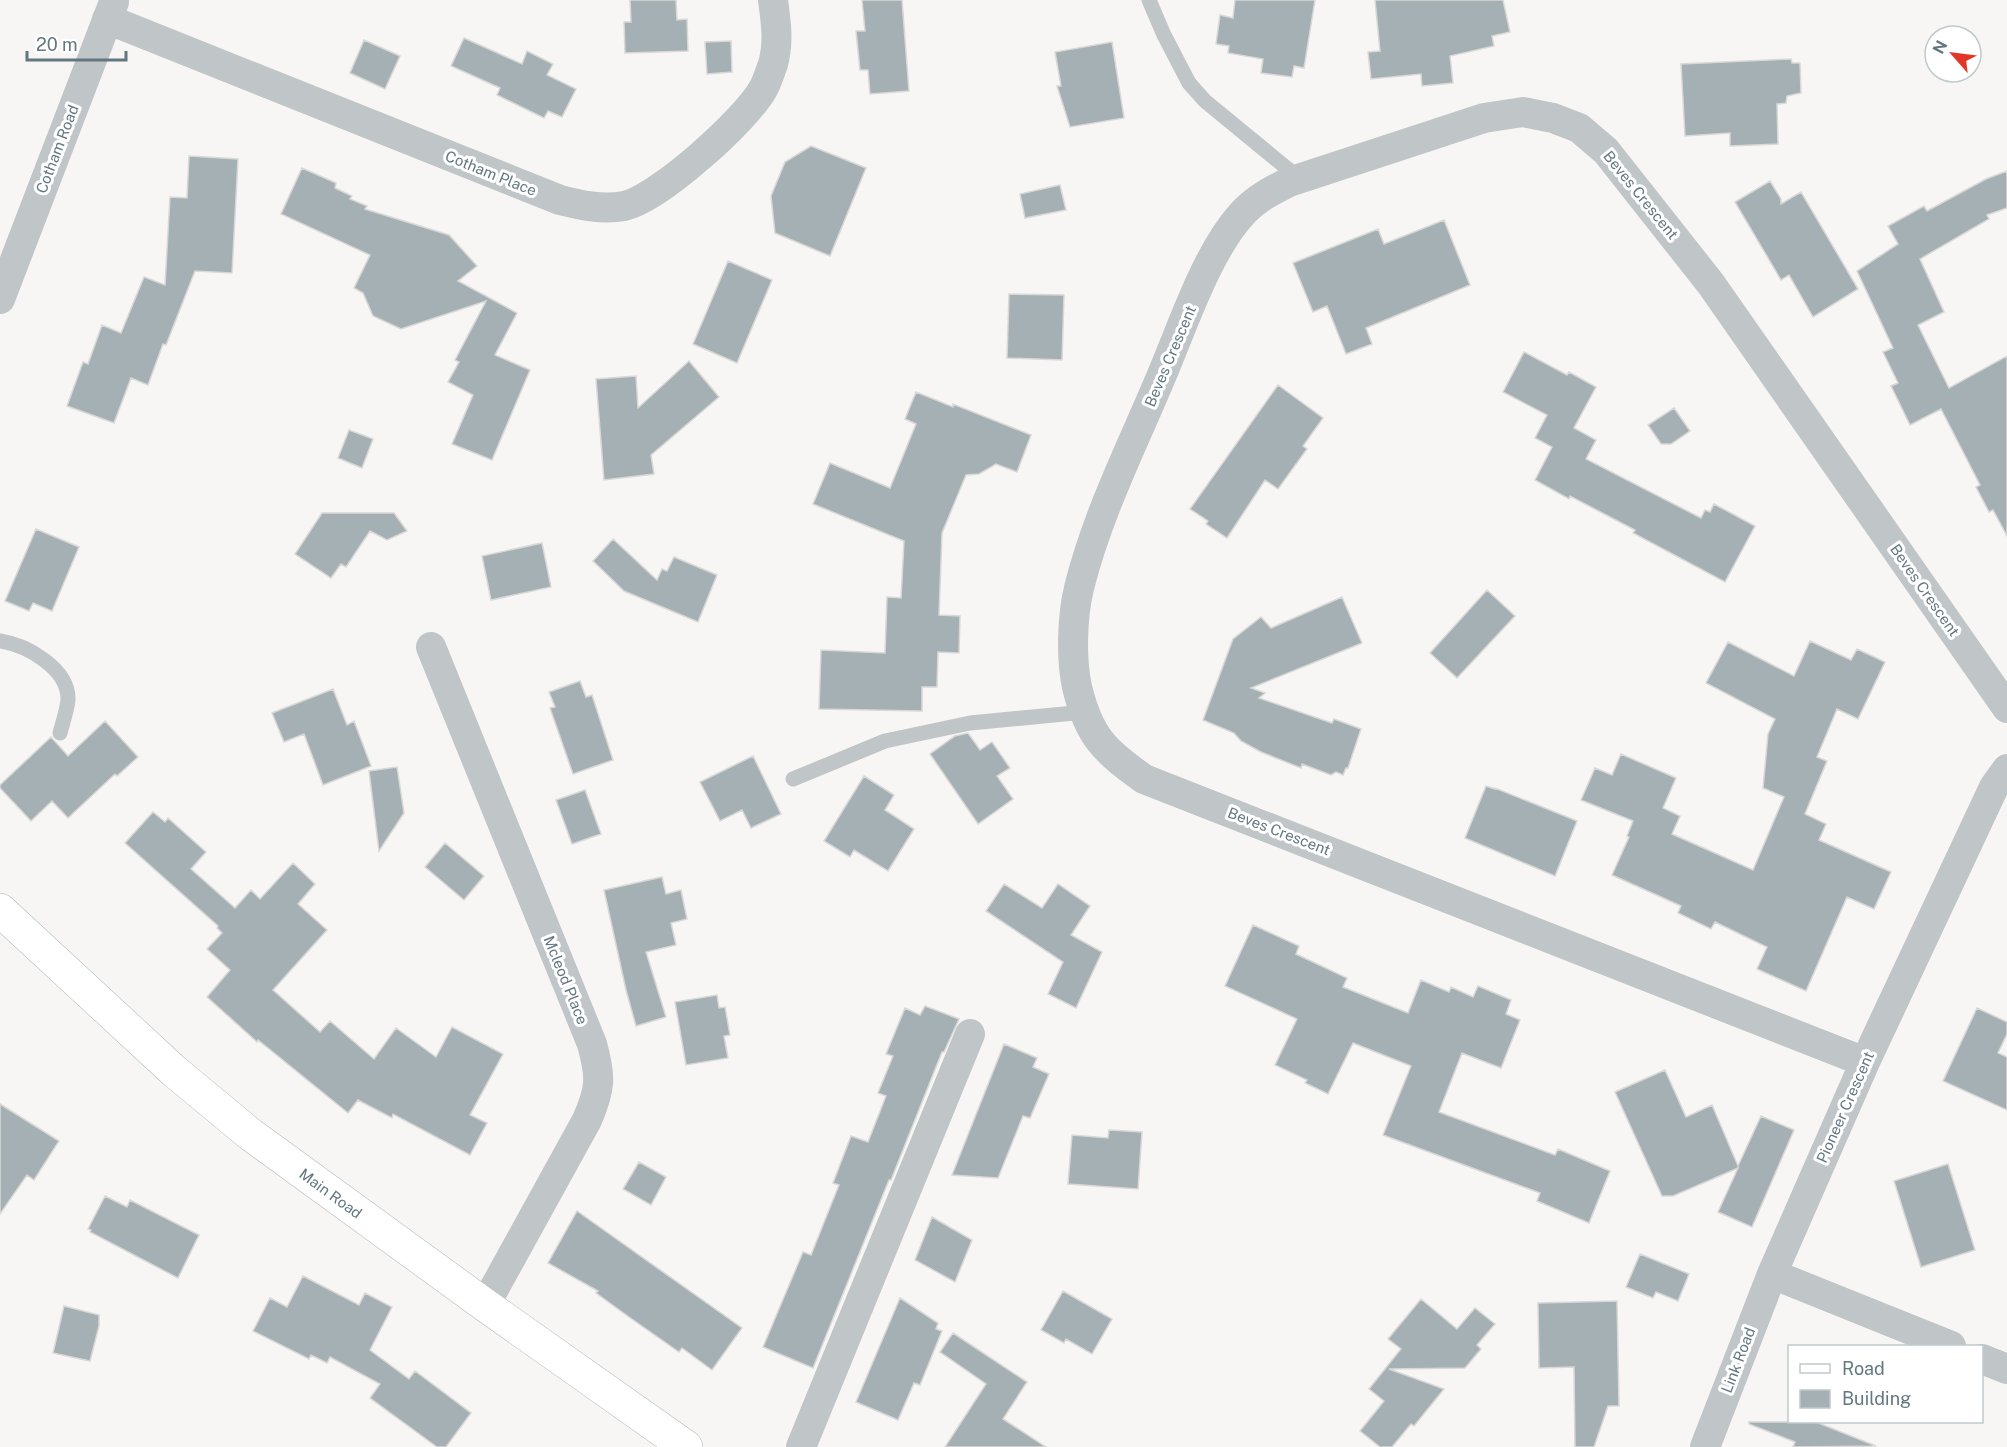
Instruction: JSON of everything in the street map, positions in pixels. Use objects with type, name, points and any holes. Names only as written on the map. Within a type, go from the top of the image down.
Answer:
[{"type":"main road","name":"Main Road","points":[[0,910],[174,1071],[250,1134],[484,1305],[686,1447]]},
{"type":"street","name":"Cotham Place","points":[[111,10],[560,200],[590,207],[624,206],[657,191],[731,129],[762,90],[773,63],[777,33],[773,0]]},
{"type":"street","name":"Cotham Road","points":[[0,298],[111,10]]},
{"type":"street","name":"Beves Crescent","points":[[1865,1062],[1144,779],[1112,756],[1089,727],[1077,685],[1073,637],[1078,591],[1092,539],[1191,306],[1218,249],[1241,216],[1262,196],[1300,179],[1484,118],[1523,112],[1553,118],[1580,128],[1606,151],[1711,284],[2007,708]]},
{"type":"street","name":"Mcleod Place","points":[[431,647],[592,1044],[599,1072],[597,1097],[587,1120],[484,1305]]},
{"type":"street","name":"Pioneer Crescent","points":[[1772,1274],[1865,1062],[1994,787],[2007,769]]},
{"type":"street","points":[[801,1447],[970,1034]]},
{"type":"street","points":[[1772,1274],[1946,1345]]},
{"type":"street","name":"Link Road","points":[[1705,1447],[1772,1274]]},
{"type":"street","points":[[1983,1359],[2007,1369]]},
{"type":"lane","points":[[1149,0],[1189,83],[1205,101],[1300,179]]},
{"type":"lane","points":[[0,641],[29,649],[51,666],[63,681],[68,698],[60,733]]},
{"type":"lane","points":[[793,779],[885,741],[970,723],[1085,712]]},
{"type":"building","points":[[630,0],[676,0],[677,20],[687,19],[688,51],[625,53],[624,22],[631,22]]},
{"type":"building","points":[[862,0],[902,0],[909,91],[870,94],[868,70],[860,70],[856,31],[865,31]]},
{"type":"building","points":[[1235,0],[1315,0],[1304,68],[1294,66],[1292,77],[1261,73],[1263,59],[1228,53],[1229,46],[1216,44],[1220,15],[1233,18]]},
{"type":"building","points":[[1375,0],[1503,0],[1510,32],[1492,36],[1494,46],[1450,56],[1453,83],[1422,86],[1421,74],[1371,79],[1368,52],[1380,51]]},
{"type":"building","points":[[464,38],[522,64],[527,51],[553,64],[547,75],[576,89],[562,117],[548,111],[544,118],[497,95],[500,88],[451,66]]},
{"type":"building","points":[[364,40],[400,56],[385,89],[350,73]]},
{"type":"building","points":[[731,41],[732,72],[707,74],[705,42]]},
{"type":"building","points":[[1112,42],[1124,118],[1070,127],[1057,86],[1061,86],[1055,52]]},
{"type":"building","points":[[1791,59],[1792,63],[1800,63],[1801,93],[1787,96],[1786,103],[1777,104],[1778,144],[1730,146],[1730,133],[1685,136],[1681,64]]},
{"type":"building","points":[[811,146],[866,168],[830,256],[775,233],[771,196],[785,162]]},
{"type":"building","points":[[189,156],[238,159],[232,273],[195,271],[148,385],[131,378],[114,423],[67,406],[83,362],[88,364],[102,325],[121,333],[144,277],[165,285],[170,197],[187,198]]},
{"type":"building","points":[[302,168],[336,183],[335,188],[352,196],[350,199],[367,206],[365,209],[449,235],[477,266],[458,281],[517,313],[495,355],[530,370],[492,460],[452,444],[473,395],[448,382],[459,362],[455,360],[486,301],[401,329],[373,316],[363,293],[354,288],[370,255],[281,214]]},
{"type":"building","points":[[2007,171],[2007,208],[1987,215],[1989,219],[1920,259],[1944,312],[1918,325],[1949,388],[2007,356],[2007,536],[1993,510],[1989,512],[1976,487],[1980,485],[1941,409],[1910,425],[1891,386],[1898,383],[1883,352],[1893,348],[1857,271],[1898,244],[1888,226],[1924,206],[1927,211],[1986,179]]},
{"type":"building","points":[[1770,181],[1781,199],[1781,204],[1801,192],[1858,289],[1813,317],[1789,275],[1781,280],[1735,202]]},
{"type":"building","points":[[1060,185],[1066,210],[1025,218],[1020,194]]},
{"type":"building","points":[[1444,220],[1470,285],[1366,328],[1372,344],[1346,354],[1327,306],[1313,312],[1293,263],[1378,229],[1384,244]]},
{"type":"building","points":[[728,261],[772,280],[737,363],[693,344]]},
{"type":"building","points":[[1009,294],[1064,295],[1062,360],[1007,358]]},
{"type":"building","points":[[1524,352],[1567,375],[1569,372],[1596,387],[1574,428],[1596,440],[1586,459],[1701,518],[1705,510],[1710,512],[1714,504],[1755,526],[1725,582],[1633,533],[1635,530],[1535,480],[1552,447],[1535,438],[1547,415],[1503,392]]},
{"type":"building","points":[[689,361],[719,397],[651,455],[654,474],[604,480],[596,379],[636,376],[638,408]]},
{"type":"building","points":[[1278,385],[1323,418],[1303,446],[1307,449],[1278,489],[1265,480],[1227,538],[1206,524],[1208,521],[1190,509]]},
{"type":"building","points":[[916,392],[1031,435],[1017,472],[996,464],[979,474],[966,475],[942,533],[939,615],[960,616],[959,653],[938,652],[937,687],[922,687],[922,711],[819,709],[821,650],[885,653],[887,597],[901,598],[904,541],[813,504],[830,463],[890,488],[916,424],[905,419]]},
{"type":"building","points":[[1674,408],[1690,431],[1671,444],[1661,444],[1648,425]]},
{"type":"building","points":[[349,430],[373,439],[362,468],[338,458]]},
{"type":"building","points":[[322,513],[394,513],[407,531],[387,540],[370,531],[346,567],[341,564],[331,578],[295,554]]},
{"type":"building","points":[[36,529],[79,547],[52,611],[33,603],[29,611],[5,601]]},
{"type":"building","points":[[613,539],[657,580],[662,569],[667,571],[674,557],[717,575],[698,622],[624,591],[593,561]]},
{"type":"building","points":[[542,543],[551,587],[491,600],[482,556]]},
{"type":"building","points":[[1487,590],[1515,616],[1457,678],[1430,653]]},
{"type":"building","points":[[1342,597],[1362,643],[1251,688],[1265,693],[1259,698],[1332,723],[1334,719],[1361,729],[1348,768],[1343,775],[1336,772],[1331,775],[1302,764],[1301,768],[1261,752],[1241,741],[1234,733],[1203,720],[1233,639],[1261,617],[1271,628]]},
{"type":"building","points":[[1810,641],[1851,660],[1857,649],[1885,662],[1858,719],[1837,709],[1817,757],[1827,761],[1805,814],[1826,824],[1819,840],[1891,872],[1874,909],[1847,897],[1806,991],[1757,969],[1767,947],[1715,922],[1711,929],[1678,913],[1681,906],[1612,875],[1629,837],[1627,836],[1633,821],[1581,800],[1595,768],[1612,775],[1621,754],[1676,778],[1663,808],[1680,816],[1672,834],[1753,870],[1784,797],[1763,788],[1768,734],[1775,719],[1706,683],[1728,642],[1794,676]]},
{"type":"building","points":[[580,681],[586,697],[592,695],[613,760],[573,774],[550,708],[555,707],[549,692]]},
{"type":"building","points":[[333,689],[347,725],[354,721],[371,766],[323,785],[304,734],[284,742],[272,713]]},
{"type":"building","points":[[105,721],[138,757],[117,776],[115,774],[68,818],[52,801],[31,821],[0,788],[0,785],[51,737],[68,756]]},
{"type":"building","points":[[968,733],[980,750],[992,742],[1010,768],[997,776],[1013,799],[978,824],[930,754],[955,736]]},
{"type":"building","points":[[753,756],[781,814],[751,828],[742,810],[720,821],[700,782]]},
{"type":"building","points":[[397,767],[404,813],[379,851],[369,771]]},
{"type":"building","points":[[864,776],[894,795],[885,810],[914,829],[888,871],[854,850],[850,857],[824,841]]},
{"type":"building","points":[[1486,786],[1577,821],[1555,876],[1465,838]]},
{"type":"building","points":[[585,790],[601,834],[572,844],[556,800]]},
{"type":"building","points":[[153,812],[165,822],[168,818],[206,852],[191,869],[235,908],[251,890],[260,899],[293,863],[315,884],[298,904],[327,930],[273,990],[320,1032],[330,1021],[374,1059],[396,1028],[436,1057],[452,1027],[503,1054],[470,1115],[487,1123],[470,1155],[393,1114],[392,1118],[358,1100],[348,1113],[258,1040],[257,1042],[207,997],[230,970],[207,949],[222,933],[217,928],[218,926],[125,843]]},
{"type":"building","points":[[445,843],[484,876],[464,900],[425,867]]},
{"type":"building","points":[[662,877],[666,894],[681,890],[687,919],[671,923],[676,945],[646,952],[666,1017],[636,1026],[604,890]]},
{"type":"building","points":[[1004,884],[1042,908],[1058,884],[1090,906],[1071,935],[1102,952],[1076,1008],[1048,994],[1063,962],[986,911]]},
{"type":"building","points":[[1253,925],[1299,946],[1296,954],[1347,978],[1343,987],[1408,1013],[1421,980],[1449,992],[1451,987],[1473,997],[1478,986],[1511,1000],[1506,1014],[1520,1020],[1501,1068],[1462,1053],[1439,1112],[1555,1155],[1558,1149],[1610,1171],[1589,1223],[1537,1201],[1540,1193],[1383,1135],[1411,1066],[1353,1043],[1328,1094],[1305,1083],[1307,1080],[1275,1065],[1297,1019],[1225,986]]},
{"type":"building","points":[[717,995],[719,1008],[725,1007],[730,1035],[724,1036],[728,1058],[686,1065],[675,1002]]},
{"type":"building","points":[[925,1006],[959,1019],[942,1052],[813,1368],[763,1347],[803,1252],[811,1255],[839,1185],[833,1183],[851,1136],[868,1142],[886,1096],[878,1093],[893,1056],[886,1054],[905,1008],[920,1015]]},
{"type":"building","points":[[1977,1008],[2007,1022],[2007,1034],[1998,1053],[2007,1057],[2007,1110],[1943,1081]]},
{"type":"building","points":[[1004,1044],[1037,1058],[1033,1067],[1049,1074],[1030,1118],[1023,1116],[998,1178],[952,1175]]},
{"type":"building","points":[[1665,1070],[1686,1117],[1712,1105],[1738,1166],[1761,1116],[1794,1130],[1752,1227],[1718,1212],[1738,1168],[1673,1196],[1662,1196],[1615,1092]]},
{"type":"building","points":[[0,1104],[59,1141],[34,1180],[27,1175],[0,1214]]},
{"type":"building","points":[[1109,1130],[1142,1132],[1138,1189],[1068,1184],[1072,1135],[1108,1138]]},
{"type":"building","points":[[639,1162],[666,1177],[651,1205],[623,1189]]},
{"type":"building","points":[[1948,1164],[1975,1250],[1921,1267],[1894,1181]]},
{"type":"building","points":[[105,1196],[127,1207],[130,1200],[199,1235],[178,1278],[90,1232],[91,1230],[88,1229]]},
{"type":"building","points":[[577,1211],[742,1328],[712,1370],[682,1348],[679,1352],[596,1293],[598,1291],[548,1263]]},
{"type":"building","points":[[932,1217],[972,1240],[955,1282],[915,1260]]},
{"type":"building","points":[[1640,1254],[1689,1274],[1678,1301],[1656,1292],[1653,1298],[1626,1287]]},
{"type":"building","points":[[303,1276],[359,1305],[365,1293],[392,1307],[370,1350],[409,1379],[415,1371],[471,1413],[446,1447],[437,1447],[370,1398],[380,1384],[330,1357],[327,1363],[311,1355],[309,1359],[253,1331],[270,1298],[287,1307]]},
{"type":"building","points":[[1063,1291],[1112,1319],[1092,1354],[1066,1339],[1064,1343],[1041,1330]]},
{"type":"building","points":[[900,1298],[938,1323],[936,1329],[942,1331],[920,1385],[914,1383],[898,1420],[856,1402]]},
{"type":"building","points":[[1421,1299],[1457,1329],[1475,1308],[1495,1324],[1477,1345],[1481,1349],[1465,1368],[1389,1369],[1444,1389],[1414,1426],[1411,1424],[1392,1447],[1380,1447],[1360,1431],[1384,1401],[1369,1389],[1401,1349],[1388,1339]]},
{"type":"building","points":[[1617,1301],[1619,1406],[1608,1406],[1594,1447],[1575,1447],[1574,1367],[1539,1368],[1538,1303]]},
{"type":"building","points":[[64,1306],[99,1315],[99,1326],[90,1361],[53,1353]]},
{"type":"building","points":[[953,1333],[1027,1382],[1003,1419],[1046,1447],[945,1447],[986,1384],[940,1352]]},
{"type":"building","points":[[1749,1422],[1818,1423],[1876,1446],[1793,1447],[1795,1442],[1749,1424]]}]
